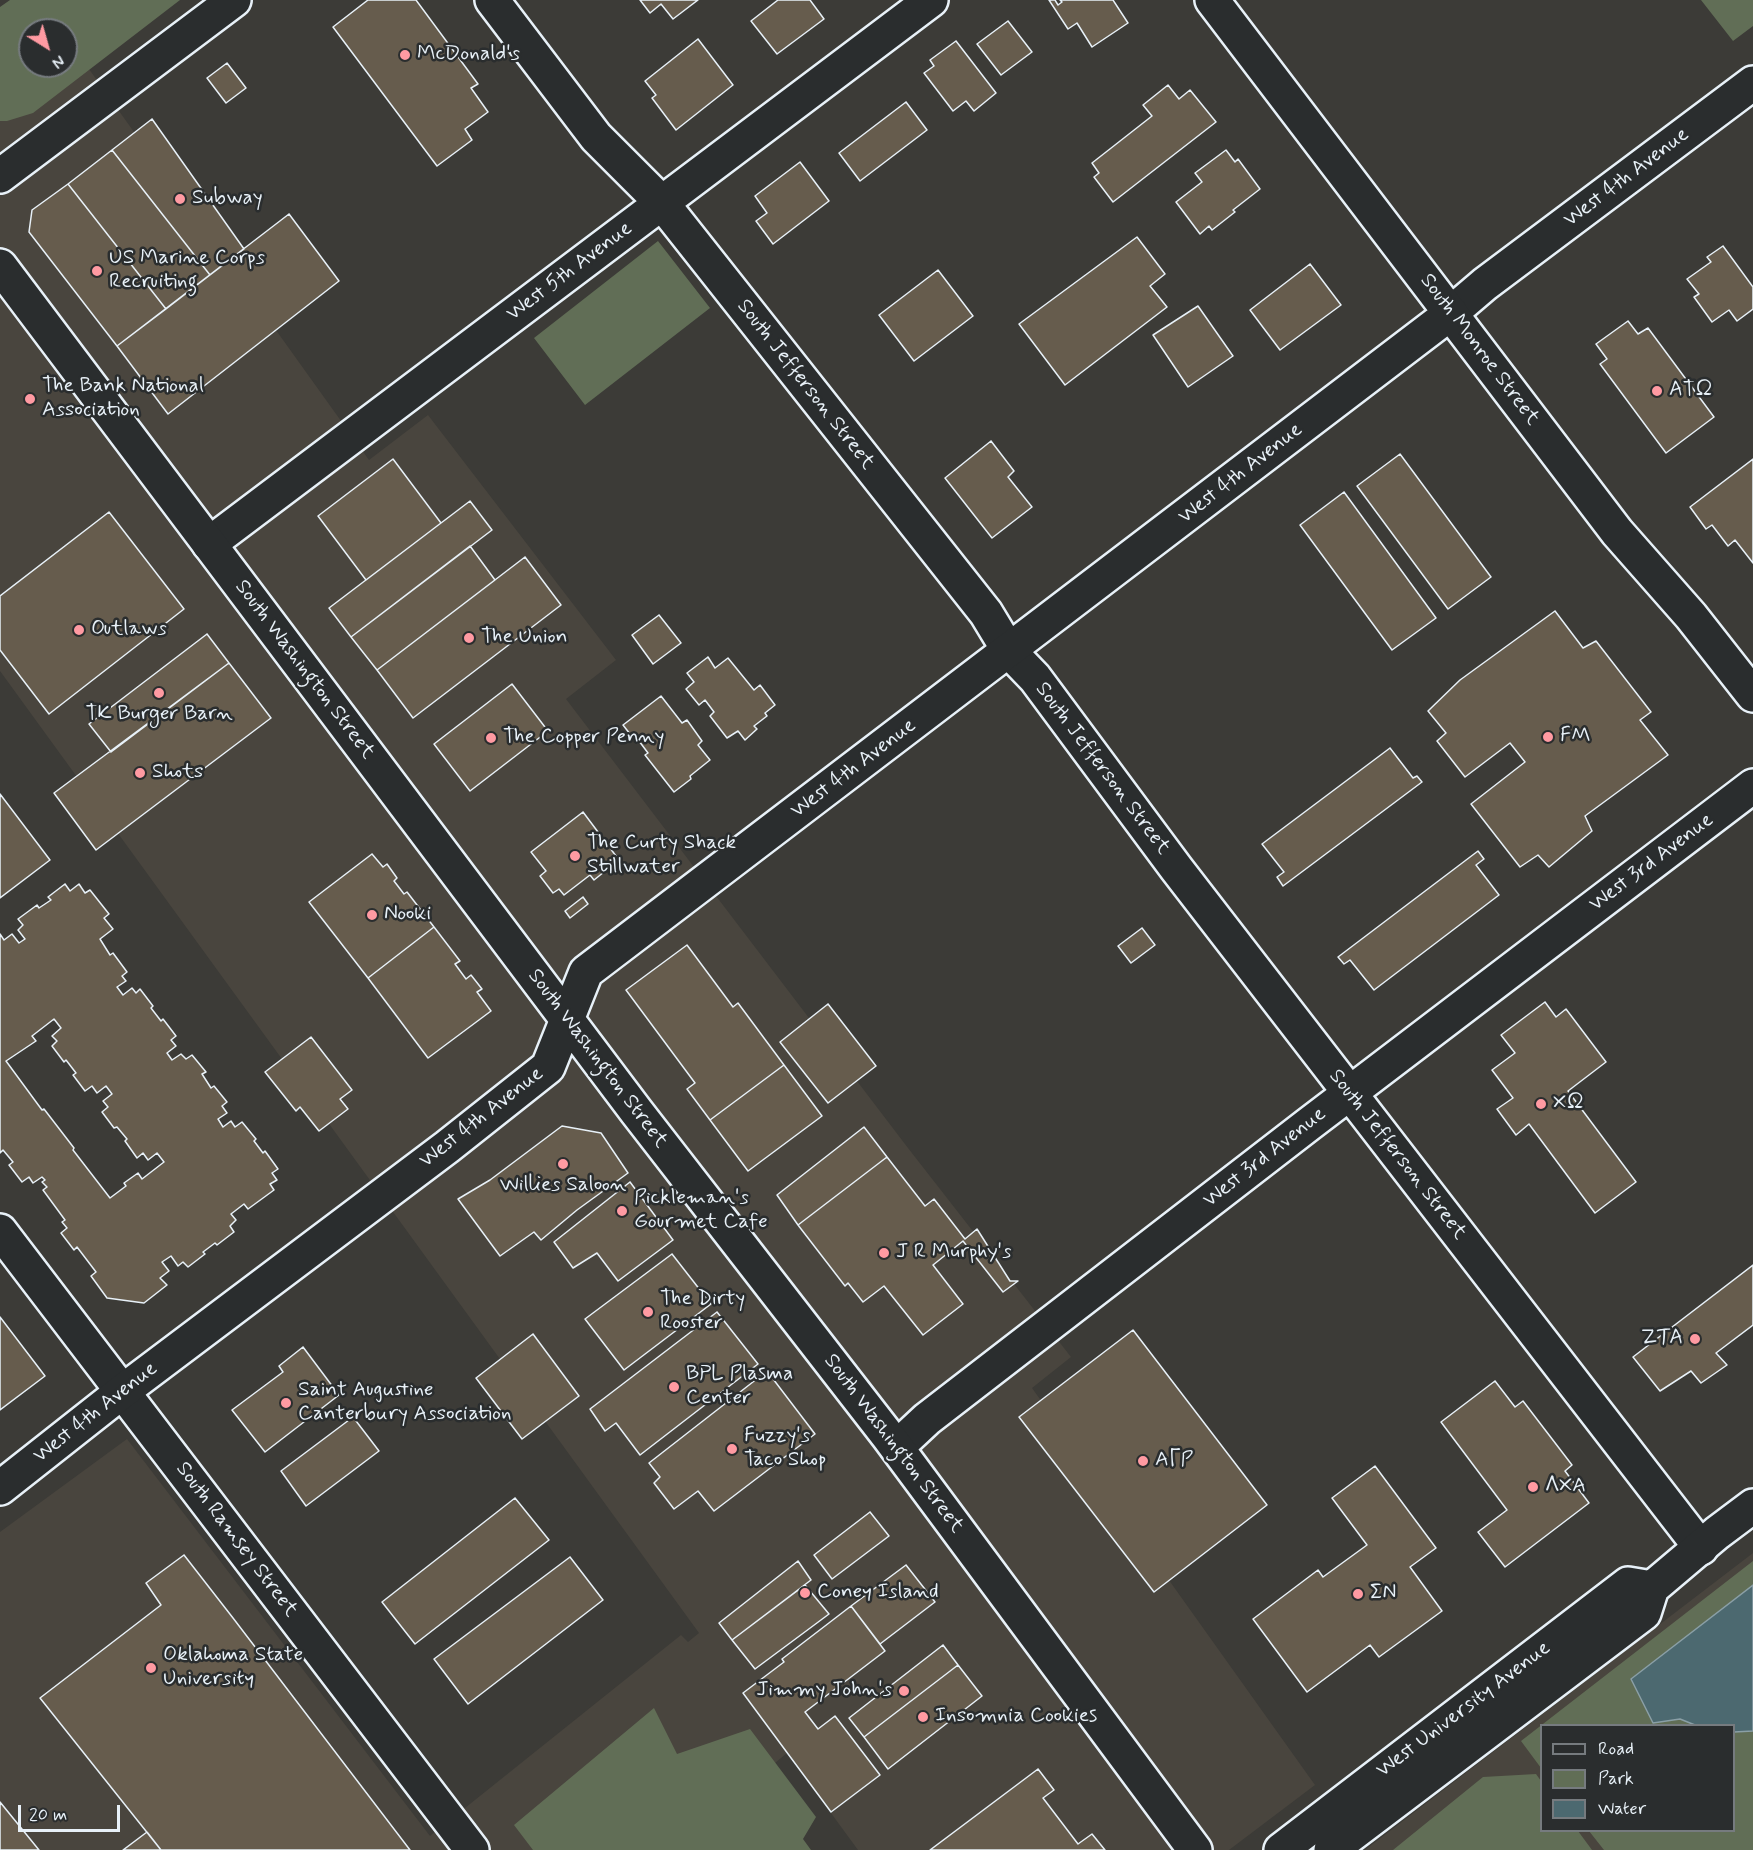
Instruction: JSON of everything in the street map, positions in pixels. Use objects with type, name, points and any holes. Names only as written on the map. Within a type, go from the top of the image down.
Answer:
[{"type":"street","points":[[0,176],[234,0]]},
{"type":"street","name":"South Jefferson Street","points":[[492,0],[596,137],[662,203],[986,613],[1009,651],[1035,678],[1176,868],[1701,1548]]},
{"type":"street","name":"West 5th Avenue","points":[[209,544],[932,0]]},
{"type":"street","name":"South Monroe Street","points":[[1212,0],[1617,532],[1691,616],[1753,695]]},
{"type":"street","name":"West 4th Avenue","points":[[0,1488],[123,1391],[447,1147],[548,1067],[586,972],[1451,313],[1485,284],[1753,83]]},
{"type":"street","name":"South Washington Street","points":[[0,266],[721,1222],[897,1447],[1195,1850]]},
{"type":"street","name":"West 3rd Avenue","points":[[897,1447],[927,1419],[1753,786]]},
{"type":"street","name":"South Ramsey Street","points":[[0,1231],[472,1850]]},
{"type":"street","name":"West University Avenue","points":[[1331,1850],[1644,1613],[1652,1588],[1753,1506]]},
{"type":"street","name":"West University Avenue","points":[[1281,1850],[1628,1584],[1652,1588]]},
{"type":"shaded area","points":[[78,54],[369,460],[428,415],[616,660],[566,699],[908,1148],[1071,1357],[1032,1388],[1315,1785],[1229,1850],[858,1850],[787,1753],[775,1763],[776,1850],[0,1850],[0,1532],[127,1439],[430,1836],[681,1635],[688,1642],[699,1633],[0,671],[0,56],[18,62],[18,78],[78,78]]},
{"type":"shaded area","points":[[1753,1553],[1753,1850],[1365,1850]]},
{"type":"green space","points":[[10,0],[180,0],[33,113],[0,121],[0,7]]},
{"type":"green space","points":[[1701,0],[1753,0],[1753,26],[1733,41]]},
{"type":"green space","points":[[658,241],[710,308],[585,405],[534,338]]},
{"type":"green space","points":[[1753,1561],[1753,1850],[1604,1850],[1590,1832],[1735,1832],[1735,1724],[1543,1724]]},
{"type":"green space","points":[[654,1708],[677,1754],[750,1729],[816,1817],[803,1839],[811,1850],[533,1850],[514,1825]]},
{"type":"green space","points":[[1540,1726],[1540,1767],[1521,1741]]},
{"type":"green space","points":[[1536,1774],[1540,1780],[1540,1832],[1579,1832],[1592,1850],[1393,1850],[1483,1777]]},
{"type":"water","points":[[1753,1585],[1753,1731],[1735,1732],[1735,1724],[1692,1724],[1680,1719],[1653,1723],[1631,1679]]},
{"type":"building","name":"McDonald's","points":[[368,0],[416,0],[478,84],[471,88],[488,112],[465,129],[472,140],[437,166],[333,27]]},
{"type":"building","points":[[640,0],[698,0],[673,19],[661,4],[650,13]]},
{"type":"building","points":[[778,0],[810,0],[824,19],[777,54],[751,21]]},
{"type":"building","points":[[1049,0],[1055,0],[1058,5],[1062,2],[1060,0],[1113,0],[1128,23],[1092,47],[1077,23],[1068,29]]},
{"type":"building","points":[[1008,21],[1032,52],[1001,75],[977,44]]},
{"type":"building","points":[[698,39],[733,85],[676,130],[652,98],[656,95],[645,81]]},
{"type":"building","points":[[956,41],[996,93],[974,111],[966,101],[953,111],[924,73],[934,66],[930,60]]},
{"type":"building","points":[[227,63],[246,88],[226,103],[207,78]]},
{"type":"building","points":[[1168,85],[1179,99],[1190,90],[1216,122],[1113,202],[1094,177],[1099,173],[1092,163],[1152,116],[1143,105]]},
{"type":"building","points":[[906,102],[927,130],[860,181],[839,153]]},
{"type":"building","name":"Subway","points":[[152,119],[244,249],[210,275],[112,150]]},
{"type":"building","points":[[112,150],[210,275],[166,309],[68,184]]},
{"type":"building","points":[[1226,150],[1235,162],[1238,159],[1260,189],[1212,230],[1209,226],[1200,234],[1176,202],[1202,182],[1195,173]]},
{"type":"building","points":[[800,162],[829,201],[773,244],[756,221],[767,213],[755,196]]},
{"type":"building","name":"US Marine Corps Recruiting","points":[[68,184],[166,309],[117,346],[29,232],[32,210]]},
{"type":"building","points":[[289,214],[339,281],[168,414],[117,346]]},
{"type":"building","points":[[1137,237],[1165,274],[1150,286],[1167,307],[1065,385],[1019,324]]},
{"type":"building","points":[[1723,246],[1753,287],[1753,309],[1737,321],[1729,310],[1712,322],[1694,297],[1699,294],[1687,279],[1711,262],[1707,257]]},
{"type":"building","points":[[1310,264],[1341,305],[1280,350],[1250,310]]},
{"type":"building","points":[[938,270],[973,316],[914,361],[879,315]]},
{"type":"building","points":[[1198,306],[1233,356],[1188,387],[1153,335]]},
{"type":"building","name":"ΑTΩ","points":[[1628,321],[1638,334],[1648,328],[1714,417],[1666,453],[1600,364],[1607,359],[1596,344]]},
{"type":"building","points":[[991,441],[1014,471],[1008,477],[1032,507],[992,538],[945,478]]},
{"type":"building","points":[[1400,454],[1491,577],[1448,609],[1357,486]]},
{"type":"building","points":[[393,459],[441,523],[366,580],[318,516]]},
{"type":"building","points":[[1753,459],[1753,563],[1735,540],[1728,546],[1712,525],[1706,529],[1690,507]]},
{"type":"building","points":[[1344,492],[1436,618],[1392,650],[1300,525]]},
{"type":"building","points":[[470,501],[492,530],[351,637],[329,608]]},
{"type":"building","name":"Outlaws","points":[[109,512],[184,609],[49,714],[0,650],[0,596]]},
{"type":"building","points":[[470,546],[495,580],[377,670],[351,637]]},
{"type":"building","name":"The Union","points":[[525,557],[561,605],[413,718],[377,670]]},
{"type":"building","name":"FM","points":[[1555,611],[1583,648],[1596,641],[1651,712],[1640,720],[1668,755],[1585,816],[1592,831],[1549,867],[1538,855],[1520,867],[1471,804],[1525,762],[1510,743],[1465,777],[1437,741],[1446,733],[1428,711],[1460,680]]},
{"type":"building","points":[[659,615],[681,643],[653,664],[632,635]]},
{"type":"building","name":"TK Burger Barn","points":[[207,634],[229,663],[111,752],[89,724]]},
{"type":"building","points":[[708,657],[715,668],[728,658],[754,690],[760,685],[775,705],[765,713],[767,716],[754,726],[757,729],[745,740],[738,731],[727,738],[710,716],[714,712],[705,700],[699,705],[686,689],[694,682],[687,673]]},
{"type":"building","name":"Shots","points":[[229,663],[271,718],[96,850],[54,793]]},
{"type":"building","name":"The Copper Penny","points":[[512,684],[548,731],[470,791],[434,744]]},
{"type":"building","points":[[661,696],[682,723],[687,720],[702,741],[698,745],[710,760],[674,792],[645,755],[648,753],[639,741],[637,743],[623,725]]},
{"type":"building","points":[[1390,748],[1413,778],[1417,776],[1422,782],[1283,886],[1277,877],[1284,872],[1262,844]]},
{"type":"building","points":[[0,794],[50,860],[0,898]]},
{"type":"building","name":"The Curty Shack Stillwater","points":[[583,812],[619,860],[594,880],[590,875],[564,895],[559,889],[553,893],[540,876],[546,871],[531,852]]},
{"type":"building","points":[[1478,851],[1484,859],[1476,865],[1499,895],[1374,990],[1350,960],[1344,964],[1338,957]]},
{"type":"building","name":"Nooki","points":[[372,854],[383,867],[387,864],[397,878],[394,881],[404,894],[407,892],[434,927],[368,978],[309,902]]},
{"type":"building","points":[[65,884],[70,891],[79,884],[85,893],[90,890],[109,914],[104,918],[113,929],[100,939],[110,955],[113,953],[127,972],[122,976],[126,981],[117,987],[123,995],[132,988],[136,993],[140,989],[153,1006],[151,1008],[176,1036],[171,1040],[176,1046],[167,1053],[172,1060],[181,1054],[186,1059],[192,1055],[206,1072],[202,1074],[211,1088],[214,1086],[227,1102],[222,1106],[227,1113],[218,1119],[223,1127],[231,1121],[235,1127],[242,1122],[256,1139],[254,1141],[263,1153],[265,1151],[278,1169],[272,1173],[277,1180],[270,1184],[274,1190],[248,1209],[244,1204],[231,1214],[236,1220],[230,1226],[234,1232],[203,1252],[205,1254],[188,1267],[183,1262],[178,1266],[171,1256],[162,1262],[169,1271],[160,1278],[167,1285],[144,1303],[107,1298],[91,1276],[96,1272],[77,1247],[74,1250],[61,1233],[67,1228],[62,1222],[65,1220],[43,1190],[47,1187],[42,1182],[45,1180],[42,1177],[33,1183],[29,1177],[22,1182],[9,1165],[13,1162],[3,1150],[0,1153],[0,934],[4,940],[12,934],[19,943],[25,939],[18,930],[23,925],[18,919],[37,905],[39,908],[51,900],[48,897]],"holes":[[[54,1019],[61,1028],[52,1036],[57,1041],[52,1046],[76,1073],[73,1075],[85,1091],[92,1086],[97,1093],[106,1086],[112,1094],[103,1101],[108,1107],[102,1112],[114,1128],[117,1127],[127,1139],[125,1141],[137,1158],[143,1153],[148,1160],[157,1153],[164,1162],[142,1179],[138,1173],[124,1183],[126,1186],[110,1198],[6,1061],[36,1041],[32,1036]]]},
{"type":"building","points":[[583,897],[588,904],[570,918],[565,911]]},
{"type":"building","points":[[434,927],[460,961],[455,964],[466,979],[471,975],[482,989],[477,992],[491,1011],[428,1058],[368,978]]},
{"type":"building","points":[[1142,928],[1155,945],[1131,963],[1118,946]]},
{"type":"building","points":[[687,945],[733,1007],[738,1003],[784,1065],[710,1120],[687,1089],[695,1083],[626,990]]},
{"type":"building","name":"XΩ","points":[[1545,1002],[1556,1017],[1566,1009],[1606,1062],[1568,1091],[1636,1182],[1595,1213],[1529,1124],[1516,1135],[1497,1109],[1513,1098],[1492,1070],[1515,1053],[1501,1035]]},
{"type":"building","points":[[828,1004],[876,1066],[828,1103],[780,1042]]},
{"type":"building","points":[[311,1037],[352,1090],[340,1099],[348,1109],[319,1131],[300,1107],[296,1111],[265,1072]]},
{"type":"building","points":[[784,1065],[822,1116],[748,1171],[710,1120]]},
{"type":"building","name":"Willies Saloon","points":[[562,1126],[601,1133],[628,1173],[577,1210],[541,1240],[534,1232],[500,1256],[458,1199],[490,1180]]},
{"type":"building","points":[[864,1127],[887,1157],[798,1225],[777,1195]]},
{"type":"building","name":"J R Murphy's","points":[[887,1157],[925,1206],[934,1199],[965,1239],[977,1229],[1010,1281],[1018,1281],[1003,1292],[963,1241],[933,1265],[963,1304],[923,1335],[884,1286],[863,1302],[848,1283],[845,1286],[798,1225]]},
{"type":"building","name":"Pickleman's Gourmet Cafe","points":[[630,1182],[673,1240],[618,1281],[597,1253],[573,1268],[554,1242]]},
{"type":"building","name":"The Dirty Rooster","points":[[672,1254],[711,1304],[624,1370],[585,1319]]},
{"type":"building","name":"ΖΤΑ","points":[[1753,1265],[1753,1325],[1716,1353],[1727,1365],[1701,1383],[1691,1371],[1660,1391],[1633,1357]]},
{"type":"building","name":"BPL Plasma Center","points":[[717,1312],[758,1364],[640,1455],[616,1423],[605,1431],[590,1409]]},
{"type":"building","points":[[0,1317],[45,1376],[0,1410]]},
{"type":"building","name":"AΓP","points":[[1133,1330],[1267,1505],[1154,1592],[1019,1417]]},
{"type":"building","points":[[533,1334],[579,1396],[522,1439],[476,1378]]},
{"type":"building","name":"Saint Augustine Canterbury Association","points":[[303,1347],[339,1395],[265,1452],[232,1410],[283,1372],[279,1366]]},
{"type":"building","name":"Fuzzy's Taco Shop","points":[[767,1371],[815,1434],[714,1511],[698,1491],[674,1509],[654,1483],[660,1477],[649,1463]]},
{"type":"building","name":"ΛXA","points":[[1495,1381],[1515,1407],[1523,1401],[1572,1465],[1565,1471],[1589,1503],[1505,1567],[1478,1532],[1507,1510],[1441,1422]]},
{"type":"building","points":[[353,1417],[379,1451],[306,1506],[281,1471]]},
{"type":"building","name":"ΣN","points":[[1375,1466],[1436,1548],[1410,1567],[1442,1611],[1379,1657],[1370,1645],[1307,1692],[1253,1619],[1318,1570],[1323,1577],[1367,1545],[1332,1498]]},
{"type":"building","points":[[515,1498],[549,1540],[415,1644],[382,1602]]},
{"type":"building","points":[[870,1512],[889,1536],[832,1579],[814,1555]]},
{"type":"building","points":[[184,1555],[410,1850],[161,1850],[40,1698],[161,1605],[146,1583]]},
{"type":"building","points":[[570,1557],[603,1600],[468,1704],[434,1659]]},
{"type":"building","points":[[798,1561],[811,1580],[732,1640],[719,1623]]},
{"type":"building","points":[[906,1565],[935,1602],[880,1644],[851,1606]]},
{"type":"building","points":[[805,1585],[829,1614],[755,1669],[732,1640]]},
{"type":"building","points":[[851,1606],[885,1651],[805,1712],[818,1729],[835,1716],[880,1775],[831,1812],[743,1693],[784,1662],[782,1659]]},
{"type":"building","name":"Jimmy John's","points":[[943,1645],[958,1665],[864,1737],[849,1718]]},
{"type":"building","name":"Insomnia Cookies","points":[[958,1665],[982,1696],[888,1769],[864,1737]]},
{"type":"building","points":[[1038,1769],[1054,1790],[1043,1798],[1078,1844],[1092,1834],[1105,1850],[930,1850]]},
{"type":"building","points":[[0,1802],[39,1850],[0,1850]]},
{"type":"building","points":[[147,1832],[161,1850],[123,1850]]},
{"type":"place","name":"McDonald's","points":[[405,55]]},
{"type":"place","name":"Subway","points":[[180,199]]},
{"type":"place","name":"US Marine Corps Recruiting","points":[[97,271]]},
{"type":"place","name":"ΑTΩ","points":[[1657,391]]},
{"type":"place","name":"The Bank National Association","points":[[30,399]]},
{"type":"place","name":"Outlaws","points":[[79,630]]},
{"type":"place","name":"The Union","points":[[469,638]]},
{"type":"place","name":"TK Burger Barn","points":[[159,693]]},
{"type":"place","name":"FM","points":[[1548,737]]},
{"type":"place","name":"The Copper Penny","points":[[491,738]]},
{"type":"place","name":"Shots","points":[[140,773]]},
{"type":"place","name":"The Curty Shack Stillwater","points":[[575,856]]},
{"type":"place","name":"Nooki","points":[[372,915]]},
{"type":"place","name":"XΩ","points":[[1541,1104]]},
{"type":"place","name":"Willies Saloon","points":[[563,1164]]},
{"type":"place","name":"Pickleman's Gourmet Cafe","points":[[622,1211]]},
{"type":"place","name":"J R Murphy's","points":[[884,1253]]},
{"type":"place","name":"The Dirty Rooster","points":[[648,1312]]},
{"type":"place","name":"ΖΤΑ","points":[[1695,1339]]},
{"type":"place","name":"BPL Plasma Center","points":[[674,1387]]},
{"type":"place","name":"Saint Augustine Canterbury Association","points":[[286,1403]]},
{"type":"place","name":"Fuzzy's Taco Shop","points":[[732,1449]]},
{"type":"place","name":"AΓP","points":[[1143,1461]]},
{"type":"place","name":"ΛXA","points":[[1533,1487]]},
{"type":"place","name":"Coney Island","points":[[805,1593]]},
{"type":"place","name":"ΣN","points":[[1358,1594]]},
{"type":"place","name":"Oklahoma State University","points":[[151,1668]]},
{"type":"place","name":"Jimmy John's","points":[[904,1691]]},
{"type":"place","name":"Insomnia Cookies","points":[[923,1717]]}]
